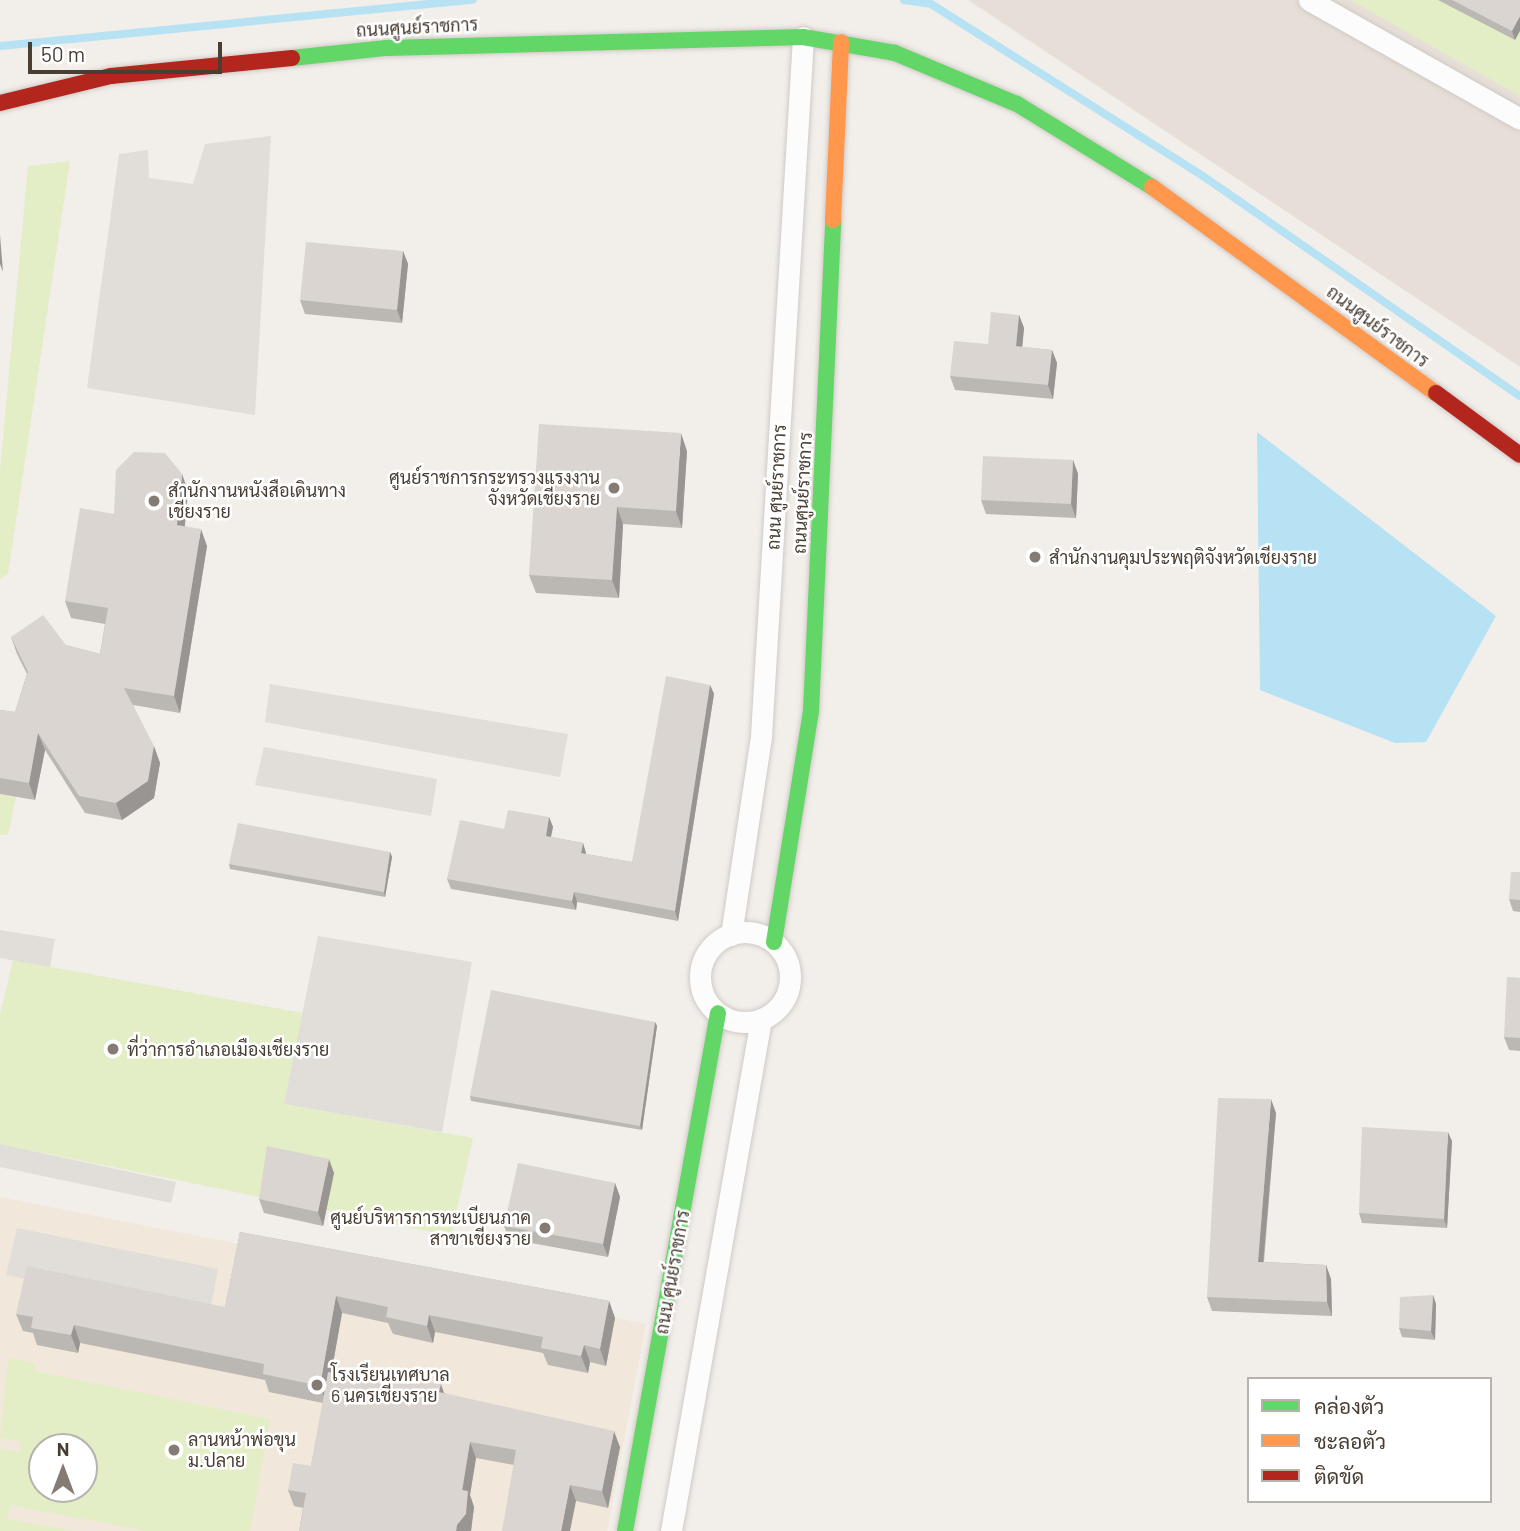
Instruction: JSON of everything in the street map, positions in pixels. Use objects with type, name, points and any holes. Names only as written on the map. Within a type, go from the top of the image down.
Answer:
[{"type":"street","points":[[1309,0],[1520,119]]},
{"type":"street","name":"ถนนศูนย์ราชการ","points":[[0,103],[111,76],[283,55],[556,38],[803,37],[841,41],[942,70],[1017,104],[1204,220],[1520,455]]},
{"type":"street","name":"ถนน ศูนย์ราชการ","points":[[731,934],[761,736],[803,37]]},
{"type":"street","name":"ถนนศูนย์ราชการ","points":[[774,942],[811,711],[841,41]]},
{"type":"street","points":[[731,934],[761,934],[774,942],[784,954],[790,984],[775,1011],[761,1019],[732,1020],[718,1013],[704,994],[701,970],[711,948],[731,934]]},
{"type":"street","name":"ถนน ศูนย์ราชการ","points":[[625,1531],[718,1013]]},
{"type":"street","points":[[671,1531],[761,1019]]},
{"type":"shaded area","points":[[968,0],[1520,0],[1520,367]]},
{"type":"shaded area","points":[[271,136],[255,415],[87,388],[119,154],[148,150],[149,178],[193,184],[205,144]]},
{"type":"shaded area","points":[[270,684],[568,734],[560,777],[265,722]]},
{"type":"shaded area","points":[[264,747],[437,779],[431,816],[255,785]]},
{"type":"shaded area","points":[[0,930],[55,939],[50,967],[0,958]]},
{"type":"shaded area","points":[[318,936],[472,962],[442,1132],[284,1104]]},
{"type":"shaded area","points":[[0,1144],[176,1182],[171,1203],[0,1167]]},
{"type":"shaded area","name":"โรงเรียนเทศบาล 6 นครเชียงราย","points":[[0,1197],[646,1324],[607,1531],[0,1531]]},
{"type":"shaded area","points":[[17,1228],[218,1269],[209,1317],[6,1275]]},
{"type":"green space","points":[[1350,0],[1520,0],[1520,96]]},
{"type":"green space","points":[[70,161],[8,574],[0,579],[0,470],[28,166]]},
{"type":"green space","points":[[0,794],[16,797],[8,835],[0,834]]},
{"type":"green space","points":[[13,960],[303,1013],[284,1104],[473,1138],[451,1236],[0,1144],[0,1014]]},
{"type":"green space","name":"ลานหน้าพ่อขุน ม.ปลาย","points":[[8,1358],[35,1363],[34,1371],[270,1419],[250,1531],[145,1531],[10,1505],[7,1519],[76,1531],[0,1531],[0,1449],[19,1452],[21,1442],[0,1438]]},
{"type":"water","points":[[1257,432],[1496,616],[1426,742],[1395,743],[1260,690]]},
{"type":"building","points":[[1452,0],[1520,0],[1520,16],[1512,31]]},
{"type":"building","points":[[306,242],[403,251],[397,310],[300,300]]},
{"type":"building","points":[[991,312],[1019,315],[1016,346],[1052,350],[1048,385],[950,376],[954,341],[988,344]]},
{"type":"building","name":"ศูนย์ราชการกระทรวงแรงงาน จังหวัดเชียงราย","points":[[539,424],[681,433],[676,511],[617,507],[612,580],[529,575]]},
{"type":"building","points":[[134,452],[165,453],[182,474],[177,525],[201,529],[174,696],[124,688],[154,746],[148,781],[116,803],[79,796],[38,733],[29,783],[0,778],[0,710],[15,712],[28,672],[11,637],[43,615],[66,645],[100,654],[108,608],[65,601],[80,508],[114,514],[116,470]]},
{"type":"building","points":[[983,456],[1073,460],[1071,504],[981,500]]},
{"type":"building","points":[[666,676],[710,685],[675,911],[574,892],[572,901],[447,879],[460,820],[504,829],[508,810],[549,817],[546,836],[583,843],[581,853],[632,862]]},
{"type":"building","points":[[238,823],[390,852],[384,892],[229,864]]},
{"type":"building","points":[[1511,872],[1520,872],[1520,900],[1509,899]]},
{"type":"building","points":[[1507,977],[1520,978],[1520,1038],[1504,1037]]},
{"type":"building","points":[[491,990],[655,1022],[640,1126],[470,1096]]},
{"type":"building","points":[[1218,1098],[1271,1099],[1258,1262],[1326,1265],[1327,1302],[1207,1297]]},
{"type":"building","points":[[1362,1127],[1448,1132],[1444,1219],[1359,1213]]},
{"type":"building","points":[[267,1146],[329,1159],[318,1212],[259,1199]]},
{"type":"building","points":[[518,1163],[615,1183],[603,1244],[504,1226]]},
{"type":"building","points":[[240,1232],[609,1301],[600,1349],[584,1345],[581,1356],[541,1348],[543,1337],[429,1315],[427,1326],[386,1317],[388,1307],[336,1296],[320,1386],[263,1374],[264,1364],[74,1325],[71,1335],[31,1328],[33,1317],[16,1314],[27,1266],[225,1307]]},
{"type":"building","points":[[1433,1295],[1431,1331],[1399,1328],[1400,1297]]},
{"type":"building","points":[[367,1371],[441,1384],[439,1392],[614,1431],[602,1491],[570,1485],[561,1531],[502,1531],[516,1450],[470,1442],[462,1490],[468,1491],[466,1514],[457,1525],[456,1531],[299,1531],[306,1493],[288,1490],[293,1463],[311,1466],[328,1372],[366,1379]]},
{"type":"waterway","points":[[0,46],[473,0]]},
{"type":"waterway","points":[[904,0],[931,4],[1203,176],[1520,396]]},
{"type":"traffic: fast","points":[[292,58],[386,48],[803,37],[895,53],[1017,104],[1152,187]]},
{"type":"traffic: fast","points":[[774,942],[811,711],[833,220]]},
{"type":"traffic: fast","points":[[625,1531],[718,1013]]},
{"type":"traffic: slow","points":[[833,220],[841,42]]},
{"type":"traffic: slow","points":[[1152,187],[1436,393]]},
{"type":"traffic: jam","points":[[0,103],[111,76],[292,58]]},
{"type":"traffic: jam","points":[[1436,393],[1520,455]]},
{"type":"place","name":"ศูนย์ราชการกระทรวงแรงงาน จังหวัดเชียงราย","points":[[614,488]]},
{"type":"place","name":"สำนักงานหนังสือเดินทาง เชียงราย","points":[[154,501]]},
{"type":"place","name":"สำนักงานคุมประพฤติจังหวัดเชียงราย","points":[[1035,557]]},
{"type":"place","name":"ที่ว่าการอำเภอเมืองเชียงราย","points":[[113,1049]]},
{"type":"place","name":"ศูนย์บริหารการทะเบียนภาค สาขาเชียงราย","points":[[545,1228]]},
{"type":"place","name":"โรงเรียนเทศบาล 6 นครเชียงราย","points":[[317,1385]]},
{"type":"place","name":"ลานหน้าพ่อขุน ม.ปลาย","points":[[174,1450]]}]
